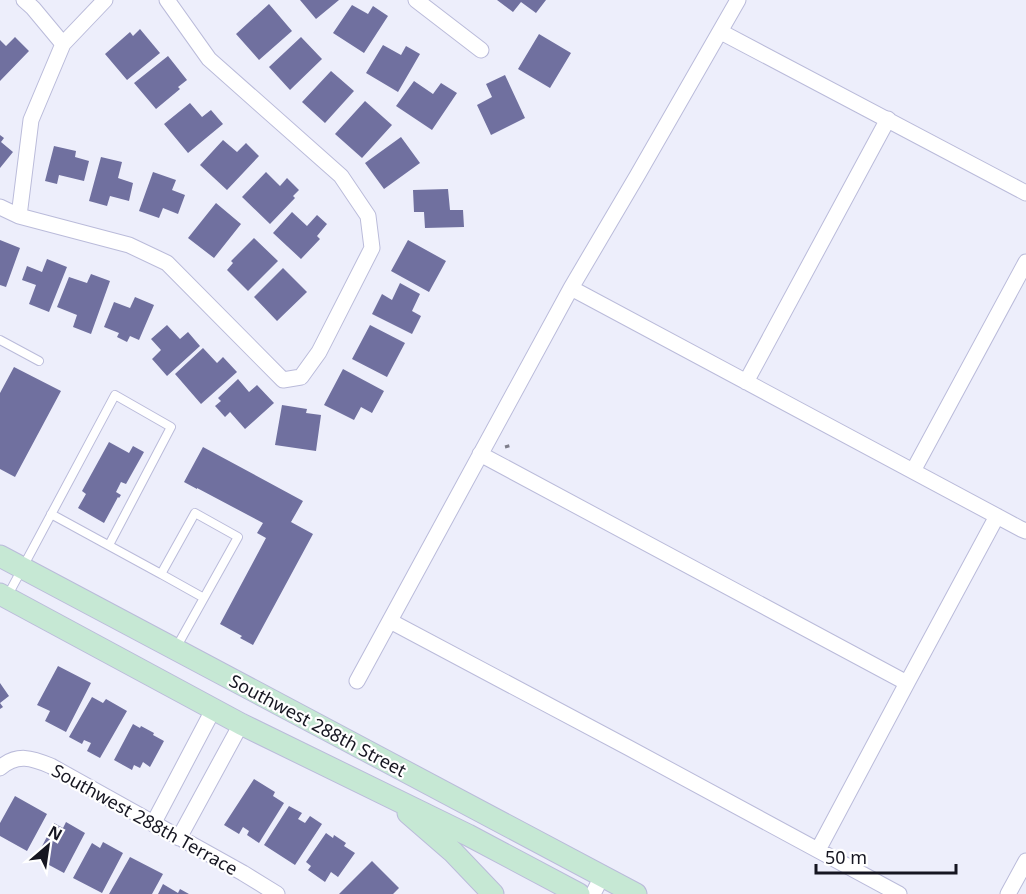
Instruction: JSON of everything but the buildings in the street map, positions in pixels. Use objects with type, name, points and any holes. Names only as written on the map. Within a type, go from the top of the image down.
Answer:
[{"type":"main road","name":"Southwest 288th Street","points":[[0,556],[176,649],[593,878],[636,894]]},
{"type":"main road","name":"Southwest 288th Street","points":[[3,596],[213,710],[468,835],[573,892]]},
{"type":"main road","points":[[393,798],[474,872],[494,894]]},
{"type":"street","points":[[24,0],[63,44]]},
{"type":"street","points":[[20,216],[31,120],[63,44],[105,0]]},
{"type":"street","points":[[0,207],[20,216],[129,245],[167,263],[283,380],[301,377],[319,352],[372,249],[369,216],[341,176],[209,59],[167,0]]},
{"type":"street","points":[[416,0],[481,50]]},
{"type":"street","points":[[357,681],[571,288],[738,0]]},
{"type":"street","points":[[721,32],[1026,193]]},
{"type":"street","points":[[746,382],[888,119]]},
{"type":"street","points":[[913,471],[1026,262]]},
{"type":"street","points":[[571,288],[1026,531]]},
{"type":"street","points":[[480,454],[907,683]]},
{"type":"street","points":[[818,850],[997,516]]},
{"type":"street","points":[[390,621],[899,894]]},
{"type":"street","points":[[153,824],[213,710]]},
{"type":"street","points":[[179,838],[241,724]]},
{"type":"street","name":"Southwest 288th Terrace","points":[[4,764],[19,758],[34,759],[51,766],[277,894]]},
{"type":"street","points":[[1012,893],[1026,861]]},
{"type":"street","points":[[573,892],[593,878]]},
{"type":"lane","points":[[0,340],[39,362]]},
{"type":"lane","points":[[3,596],[22,567],[115,395],[171,427],[109,545]]},
{"type":"lane","points":[[161,574],[195,513],[238,537],[176,649]]},
{"type":"lane","points":[[51,514],[204,598]]},
{"type":"path","points":[[504,447],[512,445]]}]
